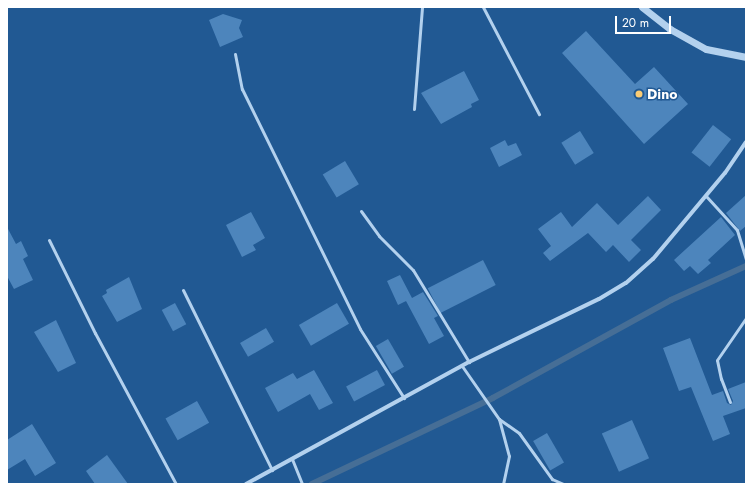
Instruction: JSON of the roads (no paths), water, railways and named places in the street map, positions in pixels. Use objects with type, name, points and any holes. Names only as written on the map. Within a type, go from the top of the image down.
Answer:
[{"type":"street","points":[[642,7],[670,29],[706,49],[746,57]]},
{"type":"street","points":[[246,484],[469,362],[599,299],[626,283],[654,258],[706,196],[746,142]]},
{"type":"lane","points":[[414,110],[422,7]]},
{"type":"lane","points":[[483,7],[539,114]]},
{"type":"lane","points":[[235,54],[242,89],[360,329],[404,398]]},
{"type":"lane","points":[[706,196],[737,230],[746,259]]},
{"type":"lane","points":[[361,211],[378,236],[414,270],[469,362]]},
{"type":"lane","points":[[49,240],[95,334],[176,484]]},
{"type":"lane","points":[[183,290],[272,470]]},
{"type":"lane","points":[[730,402],[721,379],[717,360],[746,318]]},
{"type":"lane","points":[[462,366],[499,419],[509,456],[503,484]]},
{"type":"lane","points":[[499,419],[519,432],[552,479],[563,484]]},
{"type":"lane","points":[[292,459],[302,484]]},
{"type":"waterway","points":[[312,484],[493,398],[671,300],[746,266]]},
{"type":"place","name":"Dino","points":[[639,94]]}]
